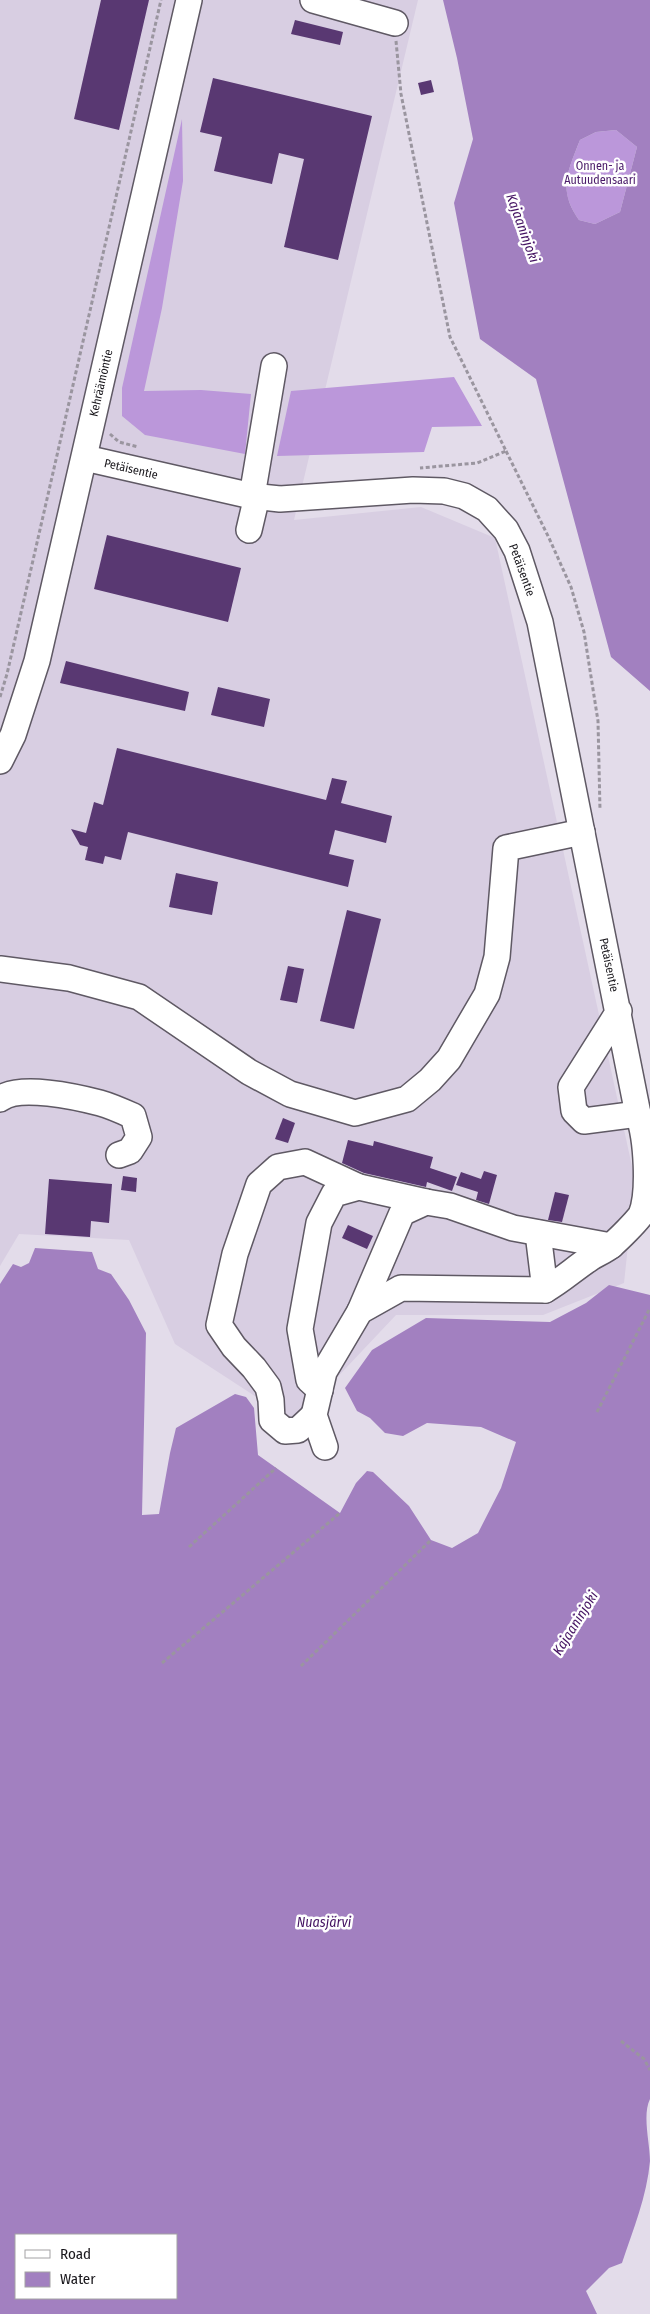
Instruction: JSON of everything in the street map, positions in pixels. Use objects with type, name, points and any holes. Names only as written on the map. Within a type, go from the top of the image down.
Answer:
[{"type":"street","name":"Kehräämöntie","points":[[0,761],[13,736],[37,660],[189,0]]},
{"type":"street","points":[[313,0],[395,23]]},
{"type":"street","points":[[250,530],[274,366]]},
{"type":"street","name":"Petäisentie","points":[[85,458],[255,496],[280,498],[413,490],[444,491],[464,496],[487,509],[506,530],[517,550],[540,622],[638,1114],[644,1130],[650,1175],[649,1196],[642,1214],[611,1246],[588,1259],[564,1279],[545,1290]]},
{"type":"street","points":[[0,969],[69,978],[139,998],[241,1067],[265,1081],[290,1094],[355,1113],[407,1099],[430,1080],[449,1059],[487,994],[497,957],[506,848],[582,832]]},
{"type":"street","points":[[619,1011],[571,1087],[574,1111],[584,1121],[638,1114]]},
{"type":"street","points":[[0,1099],[20,1091],[101,1103],[133,1116],[138,1137],[130,1151],[119,1155]]},
{"type":"street","points":[[314,1415],[298,1430],[285,1431],[272,1420],[268,1387],[254,1368],[234,1347],[219,1325],[235,1254],[259,1184],[278,1168],[305,1162],[330,1171],[359,1187],[450,1206],[513,1228],[611,1246]]},
{"type":"street","points":[[320,1390],[309,1380],[300,1329],[309,1274],[320,1223],[334,1194],[359,1187]]},
{"type":"street","points":[[325,1446],[314,1415],[324,1372],[360,1312],[402,1213],[426,1202]]},
{"type":"street","points":[[360,1312],[401,1288],[545,1290],[538,1233]]},
{"type":"path","points":[[0,696],[161,0]]},
{"type":"path","points":[[395,23],[401,94],[450,337],[571,587],[584,632],[598,721],[600,812]]},
{"type":"path","points":[[65,420],[106,430],[118,442],[147,450]]},
{"type":"path","points":[[410,469],[477,463],[506,451]]},
{"type":"path","points":[[597,1412],[650,1308]]},
{"type":"path","points":[[189,1547],[276,1468]]},
{"type":"path","points":[[162,1663],[340,1514]]},
{"type":"path","points":[[301,1666],[431,1540]]},
{"type":"path","points":[[622,2041],[644,2059],[650,2070]]},
{"type":"shaded area","points":[[0,0],[418,0],[294,520],[421,507],[495,538],[635,1180],[624,1283],[543,1315],[396,1315],[295,1422],[175,1344],[129,1240],[19,1234],[0,1266]]},
{"type":"green space","points":[[182,119],[183,181],[162,308],[144,391],[201,390],[251,394],[245,454],[145,435],[122,416],[122,388]]},
{"type":"green space","name":"Onnen- ja Autuudensaari","points":[[616,130],[637,147],[620,212],[595,224],[579,220],[568,199],[567,181],[571,162],[580,140],[596,132]]},
{"type":"green space","points":[[454,377],[482,426],[432,427],[424,452],[277,456],[291,391]]},
{"type":"water","name":"Kajaaninjoki","points":[[443,0],[650,0],[650,691],[611,657],[536,379],[480,339],[454,203],[473,139]],"holes":[[[616,130],[637,147],[620,212],[595,224],[579,220],[568,199],[567,181],[571,162],[580,140],[596,132]]]},
{"type":"water","name":"Nuasjärvi","points":[[35,1248],[92,1252],[98,1269],[111,1274],[129,1300],[146,1333],[142,1515],[159,1514],[176,1428],[235,1394],[246,1397],[254,1408],[258,1455],[340,1513],[356,1483],[367,1471],[373,1472],[409,1506],[431,1540],[452,1548],[478,1533],[501,1488],[516,1442],[481,1427],[427,1423],[403,1436],[385,1433],[370,1418],[357,1411],[345,1388],[372,1350],[426,1318],[550,1322],[586,1303],[609,1285],[650,1295],[650,2099],[646,2121],[650,2161],[643,2200],[622,2263],[609,2268],[586,2291],[597,2314],[0,2314],[0,1284],[13,1264],[21,1267],[29,1263]]},
{"type":"building","points":[[101,0],[149,0],[119,130],[74,119]]},
{"type":"building","points":[[295,20],[343,32],[340,45],[291,34]]},
{"type":"building","points":[[213,78],[372,116],[338,260],[284,247],[304,159],[279,153],[272,184],[214,171],[222,137],[200,132]]},
{"type":"building","points":[[431,80],[434,92],[421,95],[418,83]]},
{"type":"building","points":[[107,535],[241,568],[228,622],[94,589]]},
{"type":"building","points":[[66,661],[189,692],[185,711],[60,683]]},
{"type":"building","points":[[218,687],[270,699],[264,727],[211,715]]},
{"type":"building","points":[[117,748],[326,800],[332,778],[347,781],[341,803],[392,816],[386,843],[335,830],[329,854],[354,860],[348,887],[128,832],[121,860],[105,856],[103,864],[85,860],[88,847],[80,845],[71,829],[86,833],[94,802],[103,805]]},
{"type":"building","points":[[176,873],[218,882],[212,915],[169,907]]},
{"type":"building","points":[[347,910],[381,919],[354,1029],[320,1021]]},
{"type":"building","points":[[288,966],[304,969],[297,1003],[280,1000]]},
{"type":"building","points":[[283,1118],[295,1123],[288,1143],[275,1139]]},
{"type":"building","points":[[348,1140],[373,1146],[374,1141],[433,1157],[430,1168],[457,1177],[452,1191],[427,1182],[426,1187],[364,1173],[342,1163]]},
{"type":"building","points":[[484,1171],[497,1175],[489,1204],[476,1200],[478,1192],[456,1185],[461,1172],[481,1179]]},
{"type":"building","points":[[123,1176],[137,1178],[136,1192],[121,1190]]},
{"type":"building","points":[[49,1179],[112,1184],[109,1223],[91,1221],[90,1237],[45,1234]]},
{"type":"building","points":[[555,1192],[569,1195],[562,1222],[548,1220]]},
{"type":"building","points":[[348,1225],[373,1236],[367,1249],[342,1238]]}]
